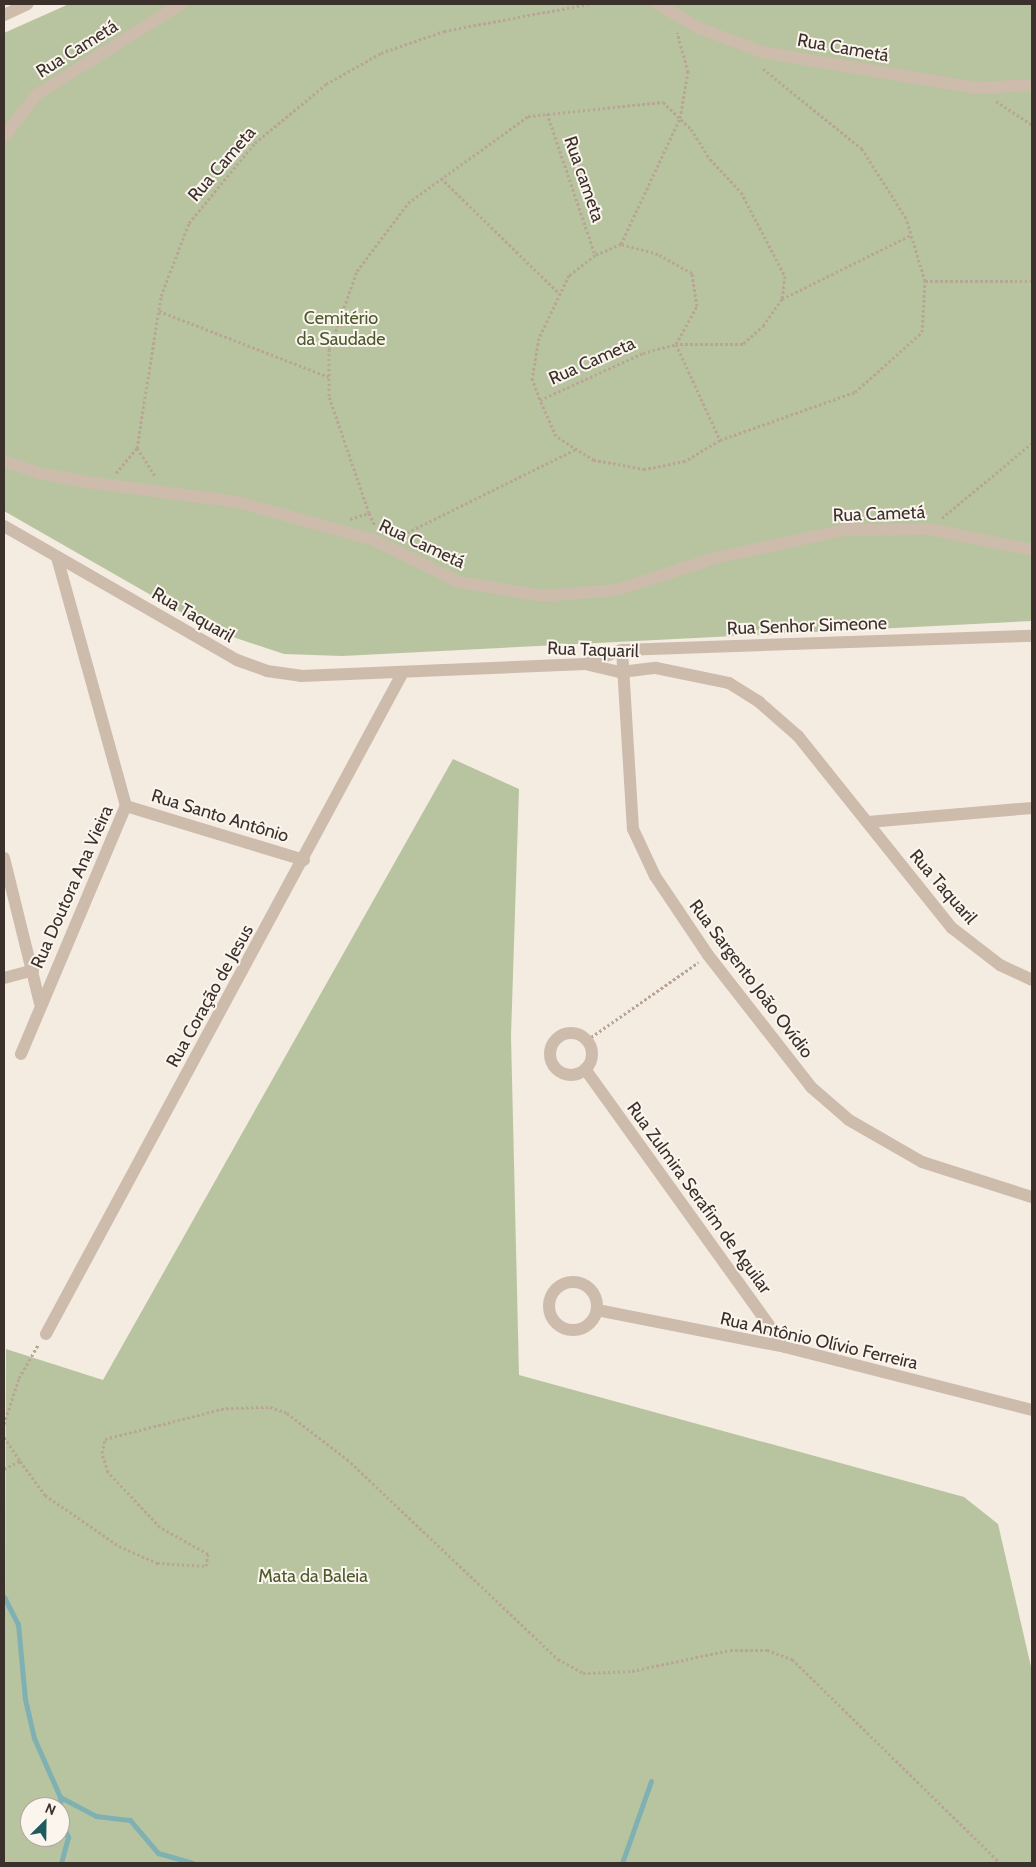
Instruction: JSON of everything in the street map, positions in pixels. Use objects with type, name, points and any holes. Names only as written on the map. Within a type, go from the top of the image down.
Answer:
[{"type":"street","points":[[4,15],[28,4]]},
{"type":"street","name":"Rua Cametá","points":[[4,137],[36,95],[182,4]]},
{"type":"street","name":"Rua Cametá","points":[[658,4],[699,28],[762,52],[977,88],[1032,85]]},
{"type":"street","name":"Rua Cametá","points":[[4,461],[38,473],[238,502],[383,545],[459,582],[543,596],[616,590],[715,558],[844,530],[929,529],[1032,550]]},
{"type":"street","name":"Rua Taquaril","points":[[4,526],[237,660],[267,671],[301,676],[402,674],[585,664],[620,672],[656,668],[729,684],[759,702],[798,736],[868,822],[908,878],[952,928],[1000,965],[1032,980]]},
{"type":"street","name":"Rua Doutora Ana Vieira","points":[[21,1054],[40,1003],[126,806],[57,558]]},
{"type":"street","name":"Rua Senhor Simeone","points":[[585,664],[622,650],[1032,636]]},
{"type":"street","name":"Rua Sargento João Ovídio","points":[[622,650],[620,672],[633,829],[655,876],[708,955],[811,1087],[837,1111],[922,1162],[1032,1197]]},
{"type":"street","name":"Rua Coração de Jesus","points":[[46,1334],[304,860],[402,674]]},
{"type":"street","name":"Rua Santo Antônio","points":[[126,806],[304,860]]},
{"type":"street","points":[[868,822],[1032,808]]},
{"type":"street","points":[[4,858],[40,1003]]},
{"type":"street","points":[[4,978],[33,970]]},
{"type":"street","points":[[567,1033],[587,1040],[592,1055],[585,1069],[562,1073],[550,1051],[557,1038],[567,1033]]},
{"type":"street","name":"Rua Zulmira Serafim de Aguilar","points":[[585,1069],[785,1348]]},
{"type":"street","name":"Rua Antônio Olívio Ferreira","points":[[597,1310],[785,1348],[1032,1410]]},
{"type":"path","name":"Rua Cameta","points":[[137,448],[158,311],[189,223],[255,143],[326,84],[381,53],[444,32],[588,4]]},
{"type":"path","name":"Rua Cameta","points":[[383,545],[369,513],[329,396],[329,350],[357,271],[408,203],[528,116],[663,102],[680,118],[741,192],[785,276],[782,299],[764,325],[743,344],[676,344],[643,353],[540,400],[532,378],[539,338],[569,275],[595,255],[621,244],[680,118],[688,72],[672,12]]},
{"type":"path","points":[[540,400],[556,436],[594,460],[645,469],[685,461],[720,440],[855,392],[922,332],[925,281],[906,218],[862,149],[754,62]]},
{"type":"path","points":[[977,88],[1032,125]]},
{"type":"path","name":"Rua cameta","points":[[547,113],[595,255]]},
{"type":"path","points":[[441,178],[560,294]]},
{"type":"path","name":"Rua Cameta","points":[[782,299],[911,235]]},
{"type":"path","points":[[621,244],[658,254],[692,273],[697,306],[676,344],[720,440]]},
{"type":"path","points":[[925,281],[1032,280]]},
{"type":"path","points":[[158,311],[329,377]]},
{"type":"path","points":[[929,529],[1032,443]]},
{"type":"path","points":[[106,484],[137,448],[166,492]]},
{"type":"path","points":[[383,545],[576,449]]},
{"type":"path","points":[[326,527],[369,513]]},
{"type":"path","points":[[587,1040],[708,955]]},
{"type":"path","points":[[4,1424],[19,1378],[46,1334]]},
{"type":"path","points":[[4,1437],[45,1495],[119,1546],[157,1563],[200,1568],[206,1566],[208,1554],[154,1522],[108,1472],[102,1453],[105,1439],[226,1408],[270,1407],[287,1413],[347,1460],[558,1659],[583,1673],[632,1671],[730,1650],[767,1650],[792,1659],[1000,1863]]},
{"type":"path","points":[[4,1469],[20,1461]]},
{"type":"green space","name":"Cemitério da Saudade","points":[[69,4],[1032,4],[1032,621],[342,656],[284,654],[212,630],[4,511],[4,33]]},
{"type":"green space","name":"Mata da Baleia","points":[[453,759],[519,789],[511,1036],[519,1375],[964,1497],[998,1524],[1032,1671],[1032,1863],[4,1863],[6,1349],[103,1380]]},
{"type":"waterway","points":[[4,1597],[18,1624],[25,1699],[34,1738],[60,1797],[61,1822],[68,1837],[61,1863]]},
{"type":"waterway","points":[[622,1863],[651,1781]]},
{"type":"waterway","points":[[70,1802],[96,1816],[130,1820],[158,1853],[193,1863]]}]
